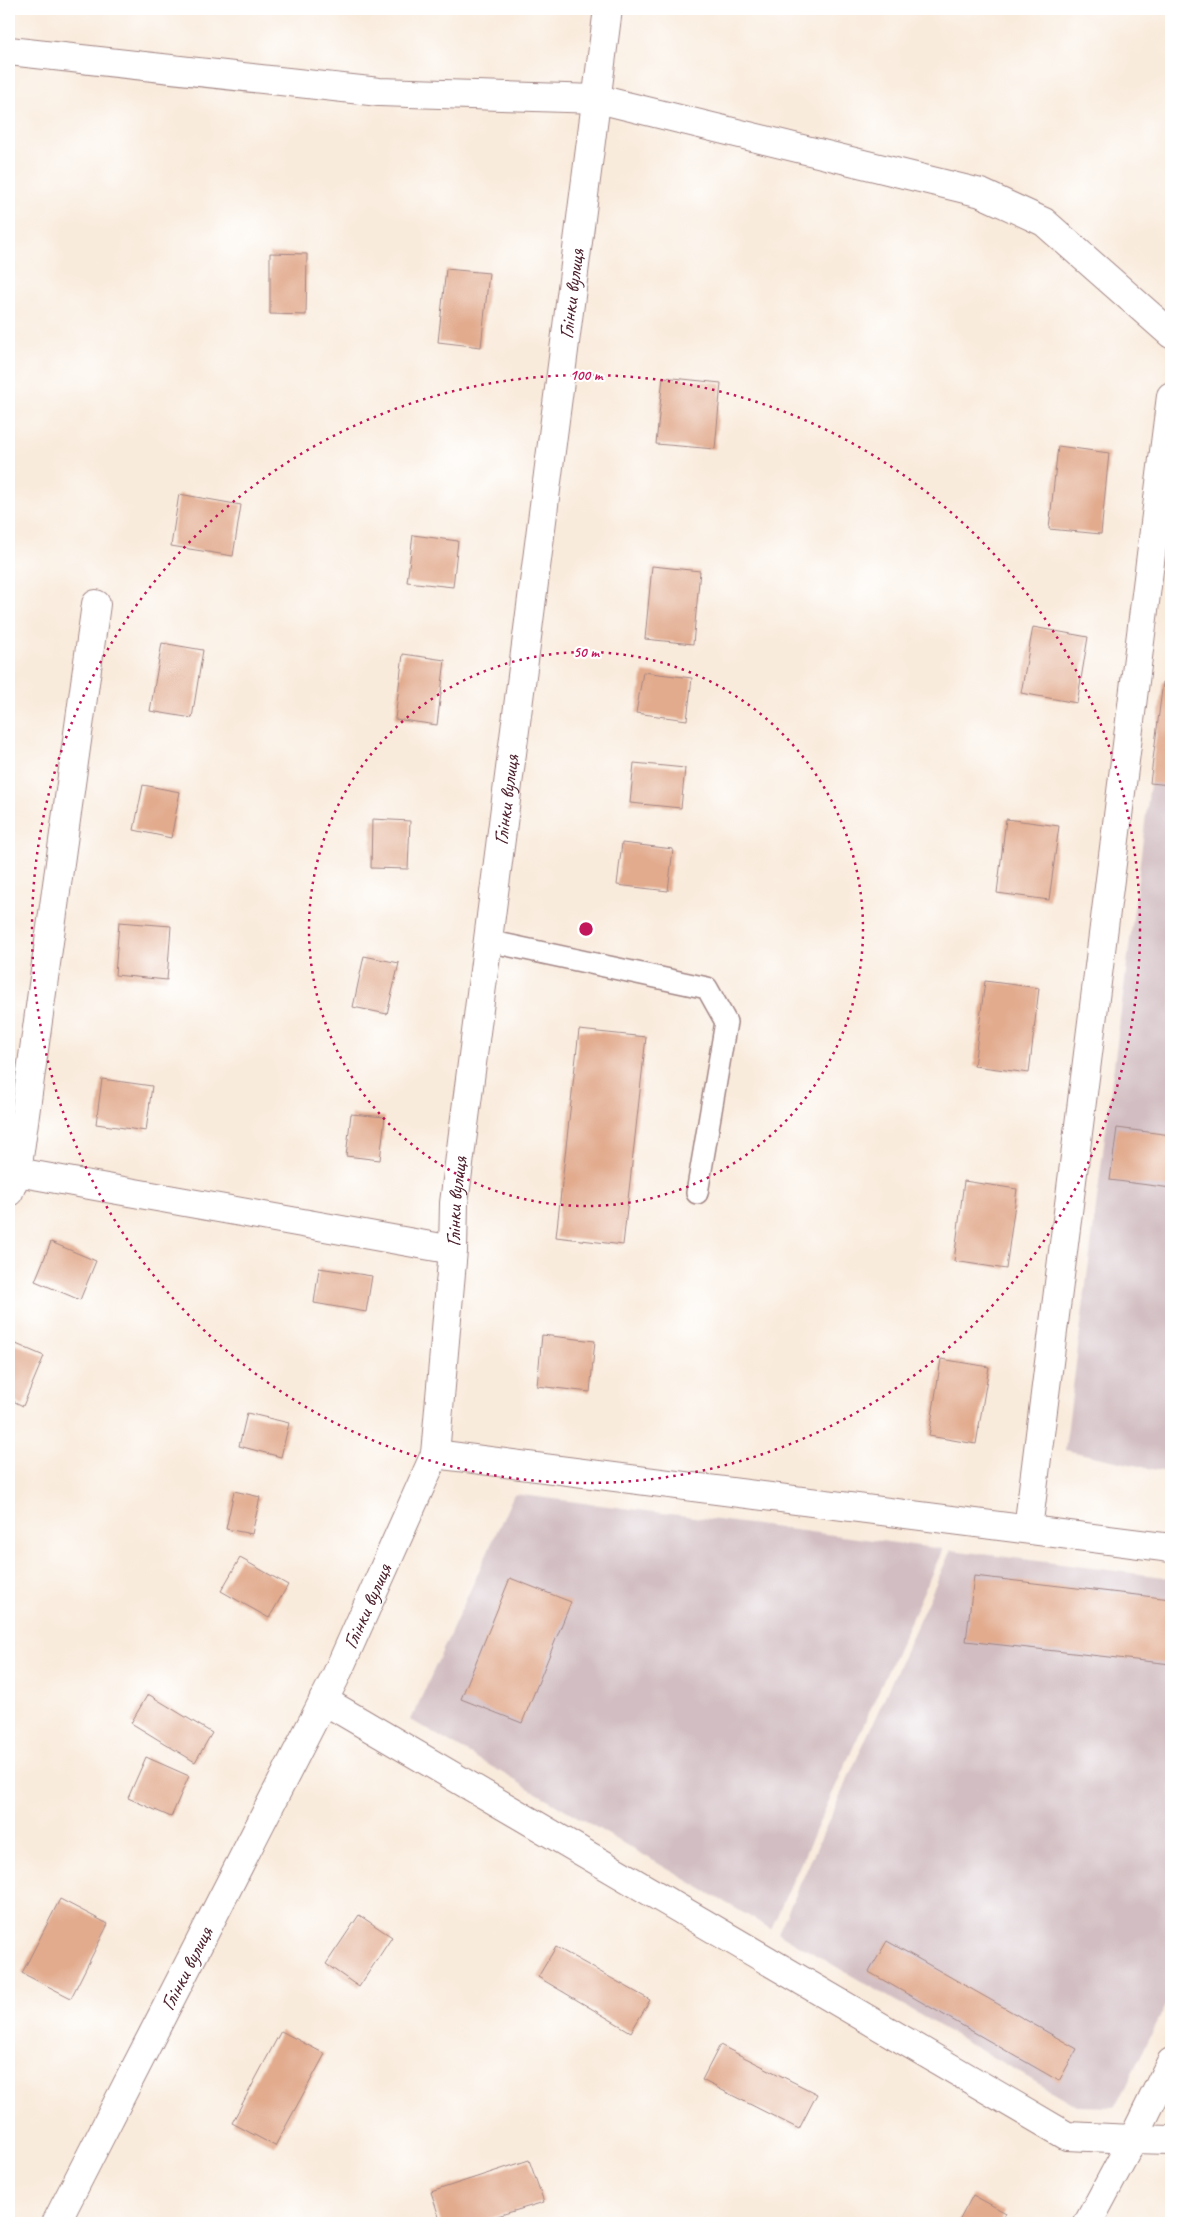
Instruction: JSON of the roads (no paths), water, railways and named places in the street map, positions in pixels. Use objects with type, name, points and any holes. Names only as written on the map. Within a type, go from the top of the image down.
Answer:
[{"type":"street","name":"Глінки вулиця","points":[[56,2223],[323,1700],[435,1454],[453,1250],[454,1203],[598,99],[608,9]]},
{"type":"street","points":[[9,50],[379,92],[598,99],[981,193],[1044,222],[1171,334]]},
{"type":"street","points":[[1028,1529],[1171,396]]},
{"type":"street","points":[[12,1180],[96,604]]},
{"type":"street","points":[[9,1143],[12,1180]]},
{"type":"street","points":[[12,1180],[453,1250]]},
{"type":"street","points":[[435,1454],[1171,1548]]},
{"type":"street","points":[[323,1700],[1068,2136],[1171,2140]]},
{"type":"street","points":[[1088,2223],[1133,2139],[1171,2062]]},
{"type":"lane","points":[[488,941],[707,988],[726,1022],[697,1192]]}]
